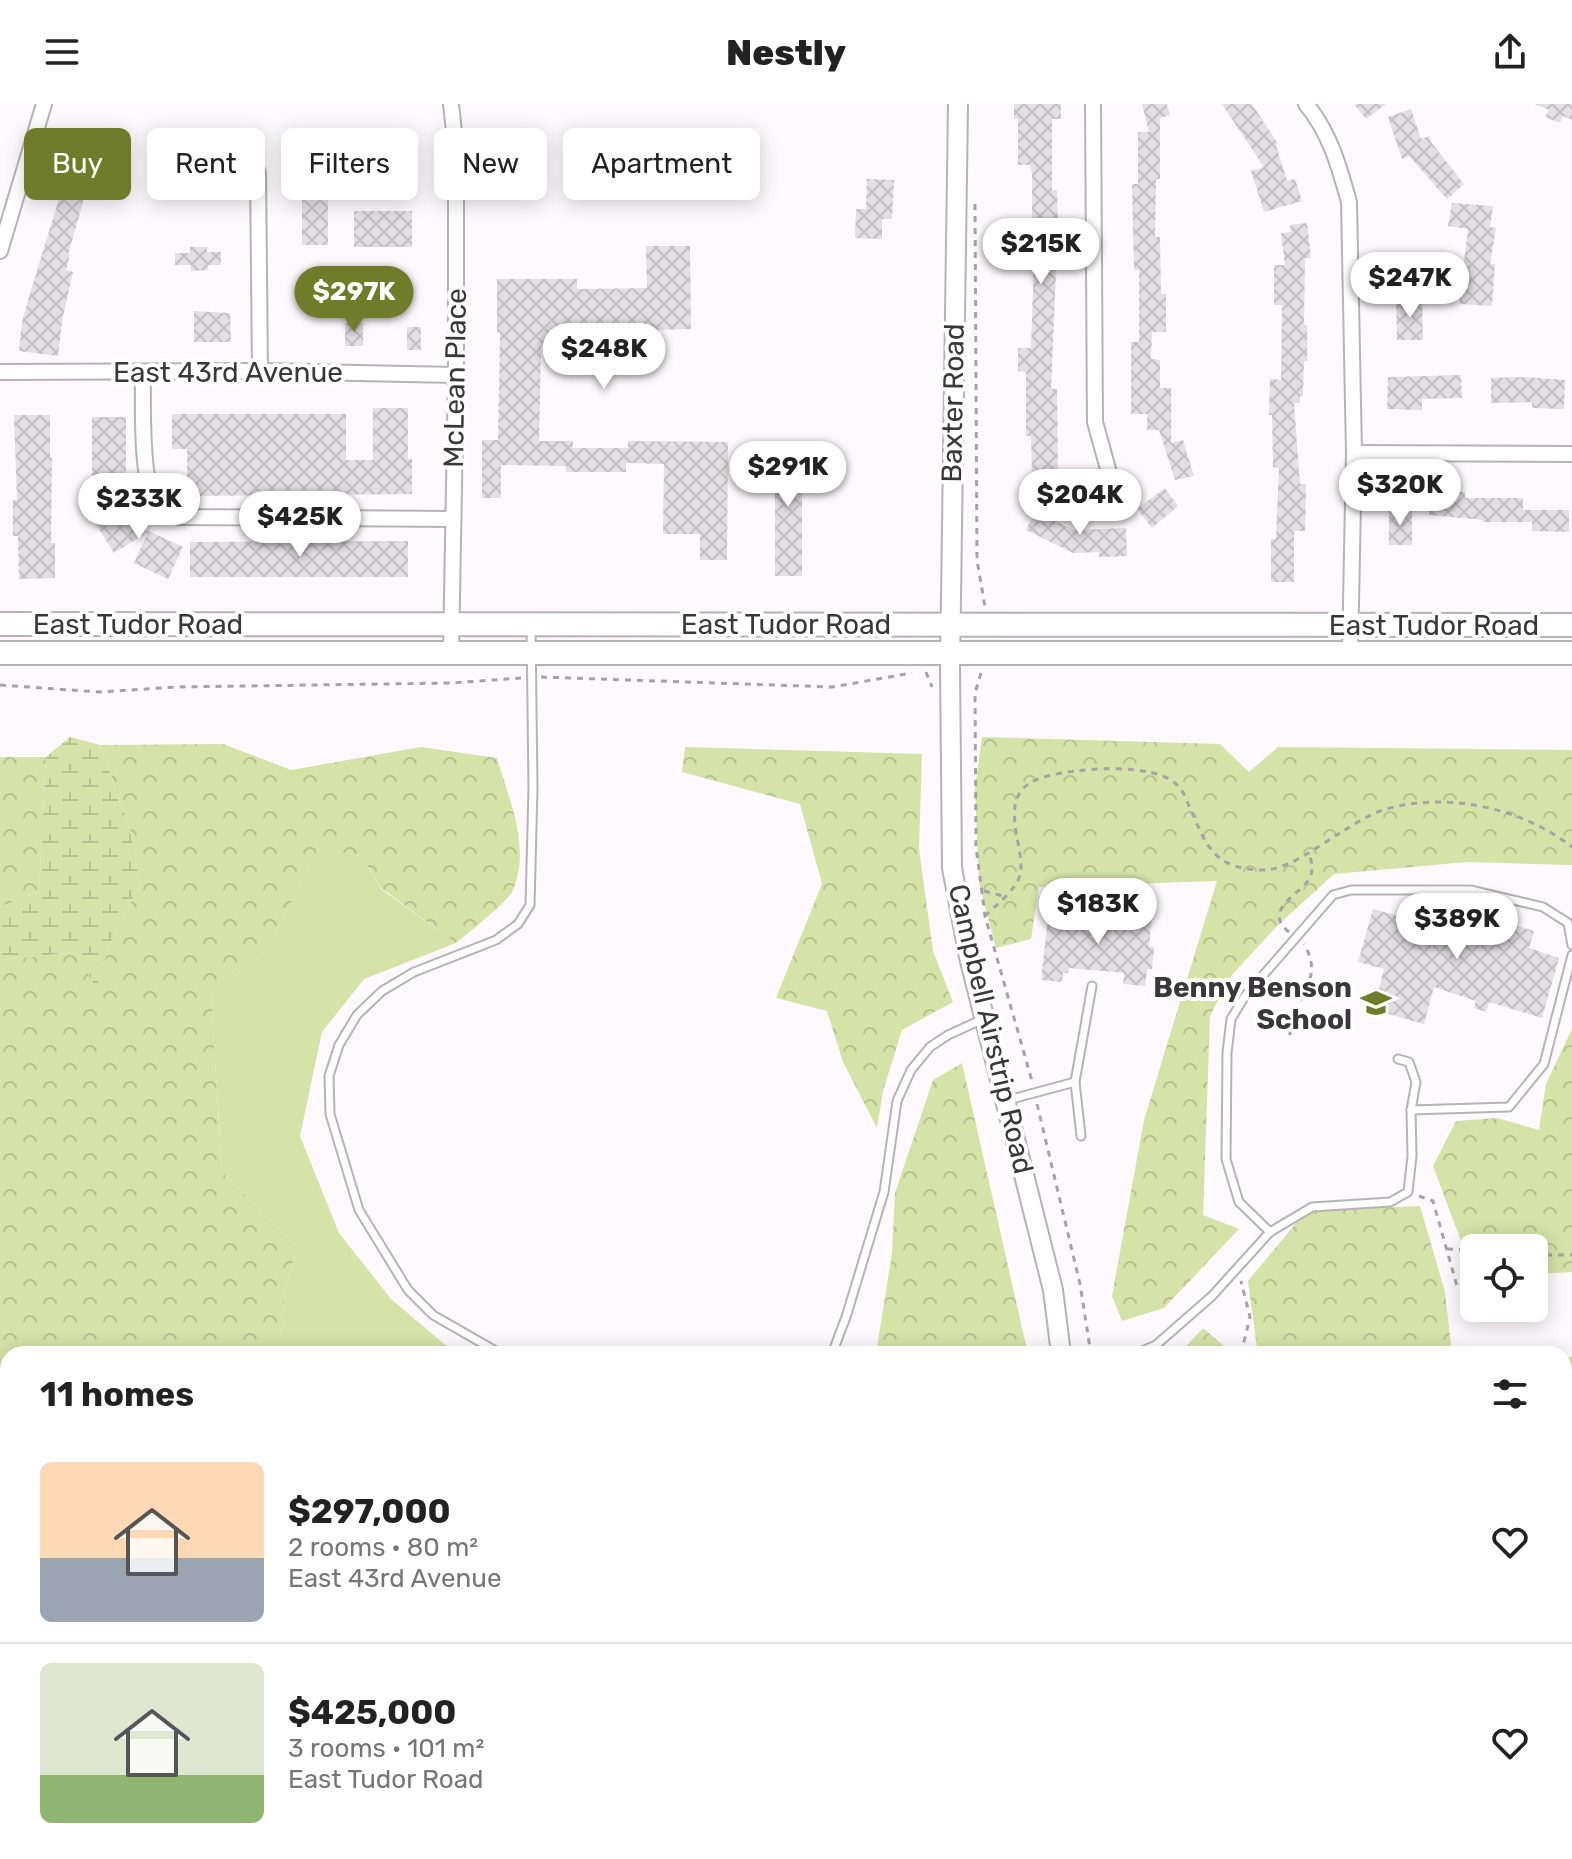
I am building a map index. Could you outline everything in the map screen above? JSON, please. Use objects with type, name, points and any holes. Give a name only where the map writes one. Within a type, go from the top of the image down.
[{"type":"main road","name":"East Tudor Road","points":[[0,624],[1572,625]]},
{"type":"main road","name":"East Tudor Road","points":[[0,653],[1572,653]]},
{"type":"street","points":[[0,251],[44,104]]},
{"type":"street","name":"McLean Place","points":[[451,104],[456,150],[451,653]]},
{"type":"street","name":"Baxter Road","points":[[950,653],[958,104]]},
{"type":"street","points":[[1093,104],[1095,422],[1108,469]]},
{"type":"street","points":[[1306,104],[1321,122],[1338,162],[1349,202],[1354,453],[1350,653]]},
{"type":"street","points":[[258,200],[260,371]]},
{"type":"street","name":"East 43rd Avenue","points":[[0,372],[260,371],[456,375]]},
{"type":"street","points":[[143,372],[147,476],[154,503],[166,513],[206,518],[453,519]]},
{"type":"street","points":[[1354,453],[1572,454]]},
{"type":"street","name":"Campbell Airstrip Road","points":[[950,653],[952,868],[969,957],[1053,1290],[1060,1346]]},
{"type":"lane","points":[[487,1346],[433,1315],[408,1290],[359,1210],[330,1114],[329,1076],[339,1045],[357,1015],[382,991],[414,972],[496,940],[518,924],[530,905],[531,624]]},
{"type":"lane","points":[[1270,1232],[1239,1202],[1226,1159],[1231,1019],[1245,996],[1333,895],[1351,890],[1471,890],[1543,907],[1568,923],[1572,945]]},
{"type":"lane","points":[[1411,1110],[1509,1107],[1544,1064],[1572,955]]},
{"type":"lane","points":[[1081,1136],[1075,1082],[1092,986]]},
{"type":"lane","points":[[835,1346],[884,1192],[897,1101],[911,1070],[930,1047],[984,1018]]},
{"type":"lane","points":[[1154,1346],[1186,1321],[1270,1232],[1312,1207],[1390,1202],[1408,1192],[1412,1156],[1411,1110],[1416,1082],[1409,1062],[1398,1059]]},
{"type":"lane","points":[[1006,1101],[1075,1082]]},
{"type":"path","points":[[975,202],[977,560],[985,607]]},
{"type":"path","points":[[924,669],[930,678],[932,693]]},
{"type":"path","points":[[984,669],[976,682],[975,693],[976,847],[985,916],[1035,1092],[1080,1284],[1090,1346]]},
{"type":"path","points":[[0,685],[99,692],[177,687],[451,683],[533,677],[832,687],[913,673]]},
{"type":"path","points":[[985,916],[1019,878],[1021,868],[1013,819],[1018,798],[1029,784],[1042,777],[1107,770],[1147,771],[1166,777],[1184,794],[1205,845],[1220,859],[1239,869],[1264,871],[1285,865],[1380,811],[1417,802],[1445,802],[1505,813],[1551,830],[1572,847]]},
{"type":"path","points":[[982,891],[1003,896]]},
{"type":"path","points":[[1408,1192],[1433,1201],[1460,1288]]},
{"type":"path","points":[[1447,1249],[1460,1249]]},
{"type":"path","points":[[1548,1255],[1572,1255]]},
{"type":"path","points":[[1237,1270],[1247,1296],[1250,1317],[1243,1346]]},
{"type":"green space","points":[[70,737],[100,745],[131,832],[140,884],[108,948],[97,990],[76,952],[0,960],[0,907],[39,891],[46,757]]},
{"type":"green space","points":[[982,737],[1220,744],[1249,772],[1278,747],[1572,750],[1572,865],[1467,862],[1334,874],[1277,926],[1231,976],[1210,1016],[1203,1215],[1239,1229],[1164,1308],[1122,1321],[1112,1296],[1144,1120],[1217,881],[1039,887],[1031,939],[996,948],[979,883],[975,788]]},
{"type":"green space","points":[[223,744],[291,770],[421,747],[497,758],[516,824],[520,859],[518,876],[508,897],[456,943],[381,888],[361,856],[318,849],[267,950],[211,994],[222,1172],[297,1247],[285,1292],[281,1339],[289,1346],[0,1346],[0,960],[76,952],[97,988],[108,948],[140,884],[131,832],[100,745]]},
{"type":"green space","points":[[685,747],[922,754],[919,849],[933,951],[953,1002],[902,1030],[883,1091],[877,1128],[843,1062],[827,1011],[776,998],[822,884],[800,804],[682,772]]},
{"type":"green space","points":[[0,757],[46,757],[39,891],[0,907]]},
{"type":"green space","points":[[318,849],[361,856],[381,889],[456,943],[364,979],[322,1032],[300,1136],[339,1233],[391,1299],[447,1346],[289,1346],[281,1339],[285,1292],[297,1247],[222,1172],[211,994],[267,950]]},
{"type":"green space","points":[[1572,1029],[1572,1272],[1548,1273],[1548,1234],[1460,1234],[1460,1238],[1433,1166],[1456,1121],[1497,1118],[1539,1130],[1546,1084]]},
{"type":"green space","points":[[962,1063],[1026,1346],[877,1346],[892,1253],[895,1193],[933,1080]]},
{"type":"green space","points":[[1420,1206],[1445,1292],[1451,1346],[1257,1346],[1248,1281],[1306,1211]]},
{"type":"green space","points":[[1203,1328],[1224,1346],[1186,1346]]},
{"type":"building","points":[[1014,104],[1061,104],[1061,119],[1052,119],[1052,190],[1057,190],[1058,226],[1051,389],[1057,389],[1058,478],[1032,479],[1031,436],[1026,436],[1026,372],[1018,371],[1018,348],[1031,348],[1035,226],[1032,226],[1030,165],[1018,165],[1018,119],[1014,119]]},
{"type":"building","points":[[1142,104],[1167,104],[1170,115],[1160,118],[1160,179],[1156,179],[1155,237],[1160,237],[1161,294],[1166,294],[1166,332],[1152,332],[1151,359],[1160,360],[1160,388],[1171,388],[1171,443],[1183,440],[1194,476],[1175,480],[1159,430],[1147,430],[1147,414],[1131,414],[1131,342],[1139,342],[1139,270],[1134,270],[1132,184],[1138,184],[1138,132],[1149,132]]},
{"type":"building","points":[[1222,104],[1252,104],[1278,144],[1287,181],[1295,179],[1302,201],[1264,212],[1251,171],[1264,167]]},
{"type":"building","points":[[1354,104],[1386,104],[1366,119]]},
{"type":"building","points":[[1535,104],[1572,104],[1572,120],[1563,116],[1560,123],[1545,117],[1549,110]]},
{"type":"building","points":[[1411,109],[1421,139],[1429,136],[1464,184],[1447,199],[1409,156],[1402,159],[1388,117]]},
{"type":"building","points":[[867,179],[894,180],[892,219],[882,219],[882,239],[855,238],[856,209],[866,209]]},
{"type":"building","points":[[59,200],[84,200],[68,255],[66,270],[73,272],[58,356],[19,351],[22,322]]},
{"type":"building","points":[[302,200],[328,200],[328,245],[302,245]]},
{"type":"building","points":[[1452,203],[1493,206],[1490,227],[1496,228],[1490,264],[1495,264],[1492,306],[1460,304],[1460,289],[1452,288],[1454,261],[1464,262],[1468,229],[1448,226]]},
{"type":"building","points":[[354,211],[412,211],[412,247],[354,247]]},
{"type":"building","points":[[1307,223],[1311,258],[1305,258],[1307,361],[1304,361],[1303,396],[1300,396],[1300,403],[1294,403],[1300,484],[1306,484],[1305,531],[1294,531],[1294,582],[1271,582],[1271,539],[1276,539],[1279,468],[1273,467],[1270,379],[1281,380],[1282,305],[1274,305],[1274,265],[1285,265],[1281,233],[1291,232],[1290,225]]},
{"type":"building","points":[[646,246],[690,246],[691,329],[550,333],[541,347],[539,441],[573,441],[573,448],[628,448],[628,441],[728,442],[727,560],[700,560],[700,534],[663,534],[664,464],[626,463],[626,472],[566,472],[566,466],[501,465],[501,498],[482,498],[482,440],[498,440],[500,333],[497,333],[497,279],[577,279],[577,289],[647,288]]},
{"type":"building","points":[[190,247],[207,247],[207,252],[221,252],[221,265],[208,265],[208,270],[191,271],[191,265],[175,265],[175,253],[190,253]]},
{"type":"building","points":[[1422,300],[1423,340],[1397,340],[1396,301]]},
{"type":"building","points":[[194,311],[230,313],[231,342],[194,342]]},
{"type":"building","points":[[345,323],[363,323],[363,346],[345,346]]},
{"type":"building","points":[[407,327],[421,327],[421,350],[407,350]]},
{"type":"building","points":[[1461,375],[1462,398],[1422,399],[1422,410],[1387,409],[1388,377]]},
{"type":"building","points":[[1491,378],[1565,380],[1564,409],[1532,408],[1532,402],[1491,403]]},
{"type":"building","points":[[373,408],[408,408],[412,494],[187,496],[187,449],[172,449],[172,414],[346,414],[346,460],[373,460]]},
{"type":"building","points":[[14,415],[50,415],[51,543],[55,543],[55,578],[19,579],[18,536],[13,536],[13,500],[17,500]]},
{"type":"building","points":[[92,417],[126,417],[126,501],[92,501]]},
{"type":"building","points":[[775,442],[802,442],[802,576],[775,576]]},
{"type":"building","points":[[1165,488],[1178,506],[1152,528],[1137,509]]},
{"type":"building","points":[[1430,492],[1465,492],[1465,498],[1523,498],[1523,510],[1569,510],[1569,532],[1532,531],[1532,522],[1483,522],[1429,515]]},
{"type":"building","points":[[124,502],[140,527],[183,547],[168,579],[134,563],[148,532],[114,553],[94,521]]},
{"type":"building","points":[[1389,509],[1412,509],[1412,545],[1389,545]]},
{"type":"building","points":[[1035,511],[1073,530],[1126,528],[1127,556],[1099,557],[1099,552],[1073,553],[1026,530]]},
{"type":"building","points":[[408,541],[408,577],[190,577],[190,542]]},
{"type":"building","points":[[1459,898],[1517,915],[1514,925],[1534,931],[1529,948],[1559,958],[1542,1018],[1489,1002],[1486,1012],[1474,1008],[1476,1001],[1434,987],[1424,1024],[1374,1010],[1384,969],[1358,962],[1373,909],[1427,924],[1430,915],[1445,920],[1447,914],[1454,916]]},
{"type":"building","points":[[1049,909],[1072,912],[1071,917],[1120,922],[1122,911],[1152,914],[1149,947],[1154,947],[1152,969],[1147,969],[1145,986],[1123,984],[1124,973],[1069,968],[1068,973],[1063,973],[1062,982],[1041,980]]},
{"type":"place","name":"Benny Benson School","points":[[1376,1003]]}]
